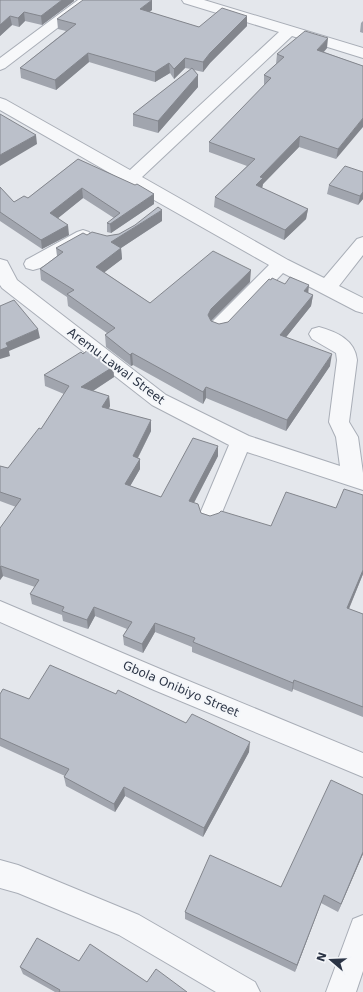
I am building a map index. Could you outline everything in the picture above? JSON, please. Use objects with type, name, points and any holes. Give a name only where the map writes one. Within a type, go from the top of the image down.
[{"type":"street","points":[[0,65],[87,0]]},
{"type":"street","points":[[189,0],[363,53]]},
{"type":"street","points":[[130,179],[289,31]]},
{"type":"street","points":[[0,103],[130,179],[281,264],[363,306]]},
{"type":"street","points":[[155,212],[172,203]]},
{"type":"street","points":[[33,264],[83,236],[98,237]]},
{"type":"street","points":[[327,288],[363,243]]},
{"type":"street","points":[[219,327],[281,264]]},
{"type":"street","name":"Aremu Lawal Street","points":[[0,265],[5,284],[159,400],[242,442],[358,480]]},
{"type":"street","points":[[319,334],[340,345],[346,351],[347,360],[339,422],[347,437],[358,480]]},
{"type":"street","points":[[210,516],[235,452],[242,442]]},
{"type":"street","name":"Gbola Onibiyo Street","points":[[0,611],[163,682],[363,765]]},
{"type":"street","points":[[0,874],[18,879],[130,925],[244,992]]},
{"type":"street","points":[[340,992],[363,929]]},
{"type":"building","points":[[0,0],[62,0],[41,16],[24,12],[18,18],[10,16],[0,25]]},
{"type":"building","points":[[83,0],[152,0],[140,9],[199,27],[222,8],[247,16],[203,62],[185,58],[174,69],[169,63],[155,72],[88,53],[55,80],[20,68],[76,24],[57,19]]},
{"type":"building","points":[[305,31],[328,38],[317,50],[363,66],[363,118],[338,149],[300,136],[260,177],[263,178],[256,185],[308,209],[285,230],[215,197],[255,159],[209,142],[271,78],[264,75],[284,57],[277,54]]},
{"type":"building","points":[[192,68],[198,75],[158,121],[133,114]]},
{"type":"building","points":[[0,114],[36,135],[0,155]]},
{"type":"building","points":[[78,159],[135,185],[137,184],[154,194],[110,224],[107,223],[120,213],[82,188],[50,213],[68,225],[41,240],[0,212],[0,187],[14,202],[24,196],[28,198]]},
{"type":"building","points":[[345,166],[363,172],[363,192],[360,196],[329,185]]},
{"type":"building","points":[[158,207],[162,210],[111,242],[121,248],[96,267],[150,303],[213,251],[251,270],[211,309],[208,315],[211,321],[219,324],[228,322],[269,279],[271,280],[272,278],[285,284],[290,277],[309,285],[304,291],[313,295],[280,335],[332,354],[287,420],[206,387],[203,392],[132,353],[130,355],[105,335],[115,328],[67,294],[74,290],[40,269],[63,252],[56,248],[83,233],[87,235],[92,232],[107,236],[119,234],[135,225]]},
{"type":"building","points":[[14,300],[38,329],[6,343],[8,347],[0,350],[0,306]]},
{"type":"building","points":[[90,348],[113,367],[81,387],[109,396],[102,407],[151,420],[133,456],[140,459],[125,484],[161,497],[193,438],[218,446],[189,501],[198,504],[201,513],[210,516],[221,511],[271,526],[286,492],[336,508],[344,489],[363,495],[363,570],[347,608],[363,614],[363,707],[294,680],[293,683],[193,642],[195,638],[155,623],[142,644],[123,636],[132,622],[94,607],[87,620],[62,611],[64,607],[30,594],[39,580],[1,566],[0,567],[0,528],[21,499],[0,492],[0,466],[8,468],[39,428],[41,429],[69,386],[44,375],[81,352],[83,354]]},
{"type":"building","points":[[50,665],[116,694],[118,690],[186,723],[192,714],[250,742],[204,828],[124,787],[114,804],[64,777],[69,769],[0,738],[0,694],[3,689],[29,699]]},
{"type":"building","points":[[331,780],[363,795],[363,852],[341,904],[324,895],[297,965],[185,912],[210,855],[281,887]]},
{"type":"building","points":[[37,938],[79,961],[90,944],[147,982],[156,969],[187,992],[59,992],[60,990],[20,967]]}]
